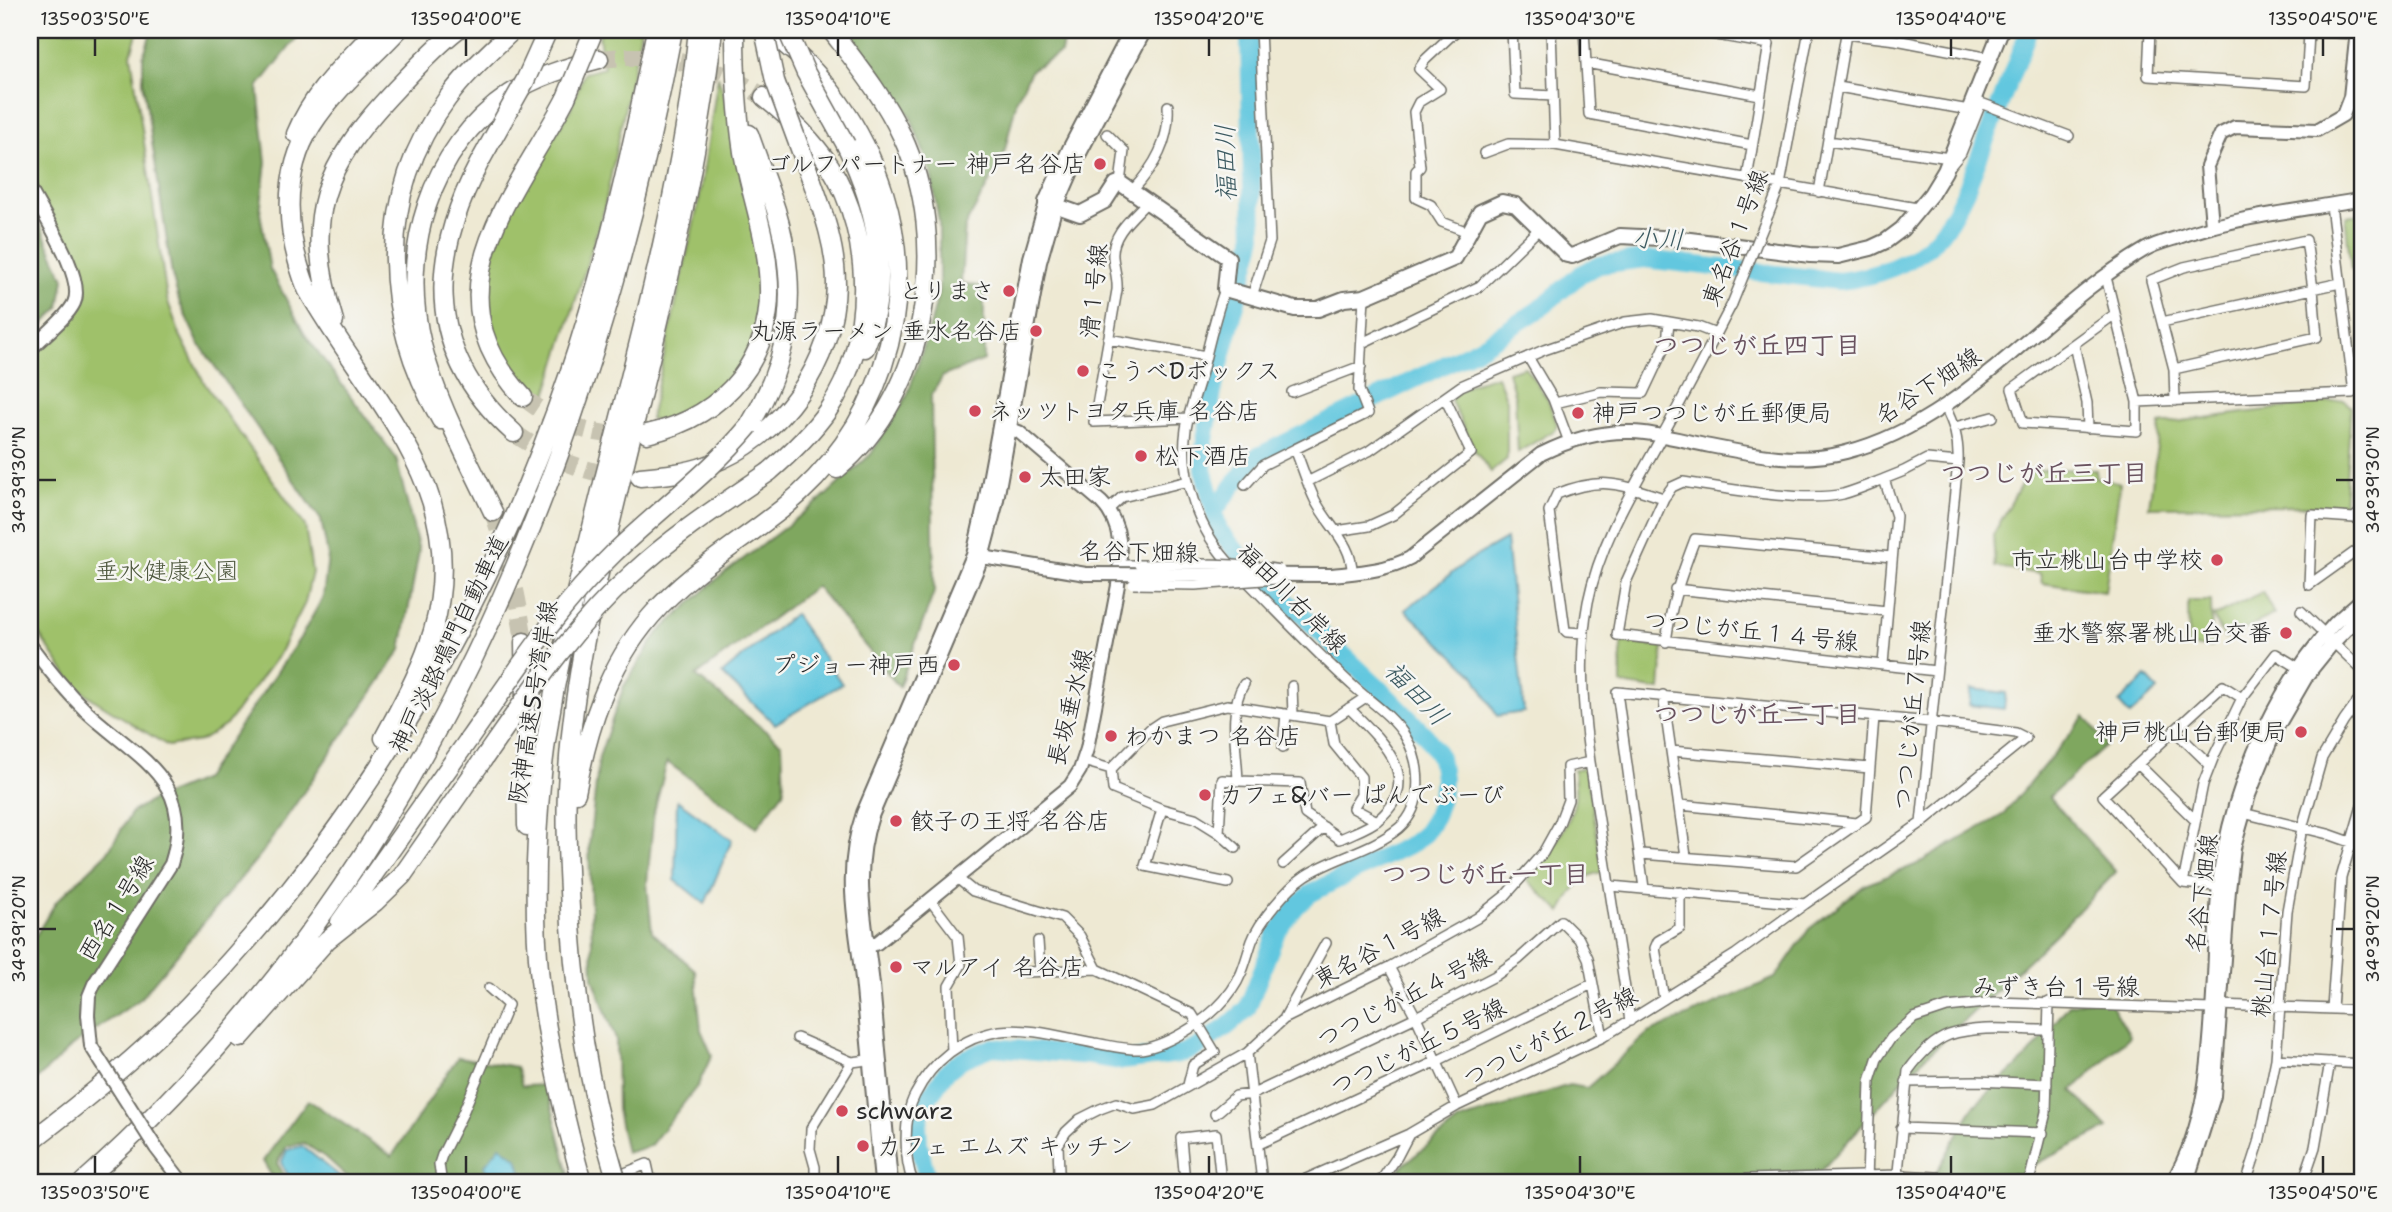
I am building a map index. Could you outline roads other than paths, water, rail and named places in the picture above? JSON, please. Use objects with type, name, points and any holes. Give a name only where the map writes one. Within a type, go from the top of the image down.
[{"type":"highway","points":[[243,947],[325,832],[384,738],[424,658],[439,607],[443,560],[436,512],[429,489],[406,443],[307,289],[295,265],[284,216],[284,185],[292,144],[309,106],[321,88],[376,30]]},
{"type":"highway","points":[[307,289],[297,264],[291,231],[290,200],[297,159],[312,124],[325,107],[398,30]]},
{"type":"highway","points":[[350,358],[328,303],[321,263],[320,225],[327,186],[359,128],[405,79],[457,30]]},
{"type":"highway","points":[[513,30],[454,90],[431,122],[419,146],[402,195],[394,264],[399,312],[415,368],[427,396],[493,512],[452,423],[423,347],[414,290],[417,238],[433,186],[445,163],[478,121],[510,94],[530,83],[571,66],[599,60]]},
{"type":"highway","points":[[514,433],[494,415],[477,394],[452,343],[445,317],[443,278],[448,237],[467,187],[525,81],[548,30]]},
{"type":"highway","points":[[523,397],[498,366],[483,329],[480,268],[485,246],[504,205],[566,98],[594,30]]},
{"type":"highway","name":"神戸淡路鳴門自動車道","points":[[30,1142],[124,1065],[187,1007],[243,947],[302,876],[379,766],[434,679],[502,545],[550,427],[590,305],[628,159],[656,30]]},
{"type":"highway","name":"神戸淡路鳴門自動車道","points":[[85,1182],[169,1100],[230,1032],[325,913],[368,851],[402,795],[460,688],[522,551],[563,445],[587,373],[632,215],[673,30]]},
{"type":"highway","points":[[672,238],[698,30]]},
{"type":"highway","points":[[672,238],[697,147],[713,30]]},
{"type":"highway","points":[[648,434],[688,422],[725,395],[741,378],[753,359],[767,318],[769,274],[743,152],[735,30]]},
{"type":"highway","points":[[640,477],[690,471],[731,455],[752,441],[772,425],[805,385],[828,336],[834,309],[835,284],[830,233],[775,81],[765,30]]},
{"type":"highway","points":[[765,30],[794,52],[828,86],[859,132],[880,179],[887,203],[897,282],[892,331],[867,406],[841,449],[824,470],[782,509]]},
{"type":"highway","points":[[327,940],[375,902],[402,876],[547,667],[605,599],[660,549],[769,472],[791,453],[813,433],[845,390],[862,355],[874,318],[879,266],[876,230],[867,192],[787,30]]},
{"type":"highway","points":[[570,905],[573,831],[582,764],[597,708],[620,660],[643,626],[690,578],[846,461],[878,421],[897,387],[920,327],[928,255],[924,206],[911,158],[877,91],[831,30]]},
{"type":"highway","points":[[85,1182],[175,1105],[234,1045],[327,940],[534,647],[585,583],[613,554],[706,473],[749,426],[764,401],[776,377],[789,320],[790,293],[776,212],[746,124],[735,55]]},
{"type":"highway","points":[[764,97],[800,129],[831,167],[851,211],[862,267],[858,338],[848,370],[828,409],[791,453]]},
{"type":"highway","name":"阪神高速5号湾岸線","points":[[617,1182],[585,1058],[579,1020],[566,831],[567,782],[580,671],[672,238]]},
{"type":"highway","name":"阪神高速5号湾岸線","points":[[582,1182],[553,1059],[540,979],[537,847],[542,774],[571,612],[672,238]]},
{"type":"highway","points":[[524,642],[529,887],[540,979]]},
{"type":"main road","points":[[1133,30],[1070,149],[1051,204],[1080,214],[1105,201],[1116,184],[1126,187],[1228,258],[1225,289],[1295,309],[1318,309],[1344,299],[1364,297],[1455,258],[1480,212],[1502,202],[1516,205],[1567,255],[1572,256],[1620,236],[1682,239],[1810,255],[1838,256],[1871,248],[1902,229],[1931,194],[1975,107],[2001,30]]},
{"type":"street","points":[[1252,296],[1270,241],[1260,30]]},
{"type":"street","points":[[1457,30],[1419,69],[1440,89],[1419,102],[1414,112],[1420,167],[1416,171],[1416,198],[1431,205],[1442,222],[1468,232]]},
{"type":"street","points":[[1512,30],[1515,94],[1553,96]]},
{"type":"street","points":[[1551,30],[1555,145]]},
{"type":"street","points":[[1584,30],[1589,114],[1752,145]]},
{"type":"street","points":[[1688,30],[1769,44],[1747,179]]},
{"type":"street","name":"東名谷１号線","points":[[1663,435],[1732,304],[1780,185],[1809,30]]},
{"type":"street","points":[[1896,40],[1898,30]]},
{"type":"street","points":[[2150,30],[2148,76],[2306,86],[2309,33]]},
{"type":"street","points":[[2212,225],[2207,166],[2221,134],[2235,127],[2317,130],[2343,115],[2350,97],[2359,33],[2252,30]]},
{"type":"street","points":[[1819,192],[1846,34],[1896,40],[1990,58]]},
{"type":"street","points":[[1586,63],[1760,95]]},
{"type":"street","points":[[1838,87],[1975,107],[2028,121],[2069,136]]},
{"type":"street","points":[[1107,134],[1124,151],[1126,187],[1149,172],[1160,155],[1166,133],[1168,106]]},
{"type":"street","points":[[1828,141],[1948,164]]},
{"type":"street","points":[[1484,153],[1508,144],[1555,145],[1917,208]]},
{"type":"street","points":[[30,189],[73,271],[77,296],[71,308],[30,350]]},
{"type":"street","name":"名谷下畑線","points":[[977,556],[1086,574],[1332,575],[1377,571],[1410,558],[1541,454],[1569,442],[1614,432],[1663,435],[1782,458],[1821,457],[1880,442],[1922,421],[1980,380],[2106,277],[2148,247],[2212,225],[2362,199]]},
{"type":"street","name":"滑１号線","points":[[1147,202],[1123,227],[1114,242],[1113,256],[1118,280],[1094,422],[1190,418]]},
{"type":"street","points":[[891,1182],[864,949],[861,883],[866,834],[996,505],[1030,258],[1051,204]]},
{"type":"street","points":[[2137,402],[2352,393],[2331,205]]},
{"type":"street","points":[[1362,343],[1480,286],[1540,228]]},
{"type":"street","points":[[2175,369],[2317,337],[2314,289],[2306,240],[2184,267],[2151,280],[2175,369],[2175,401]]},
{"type":"street","points":[[2106,277],[2137,402],[2137,431],[2023,423],[2012,389],[2115,314]]},
{"type":"street","points":[[2162,322],[2340,283]]},
{"type":"street","name":"福田川右岸線","points":[[914,1182],[909,1172],[906,1145],[912,1100],[924,1077],[942,1057],[968,1042],[1000,1031],[1025,1031],[1142,1049],[1167,1040],[1214,1012],[1233,989],[1247,962],[1252,940],[1265,919],[1304,877],[1370,845],[1400,827],[1411,812],[1419,786],[1417,764],[1405,735],[1222,556],[1200,517],[1188,481],[1186,429],[1225,289]]},
{"type":"street","points":[[1245,485],[1263,465],[1368,412],[1359,390],[1364,297]]},
{"type":"street","points":[[1309,481],[1369,452],[1461,386],[1528,357],[1625,322],[1652,318],[1698,327],[1716,334]]},
{"type":"street","points":[[1555,403],[1601,392],[1643,393],[1667,342],[1669,322]]},
{"type":"street","points":[[1108,339],[1206,356]]},
{"type":"street","points":[[2074,345],[2087,403],[2088,428]]},
{"type":"street","points":[[1528,357],[1555,403],[1569,442]]},
{"type":"street","points":[[1292,392],[1361,366]]},
{"type":"street","points":[[1336,531],[1369,526],[1393,515],[1471,453],[1445,398]]},
{"type":"street","name":"つつじが丘７号線","points":[[1805,904],[1921,823],[1958,462],[1959,442],[1944,405]]},
{"type":"street","points":[[1955,427],[1988,418],[1980,408]]},
{"type":"street","name":"長坂垂水線","points":[[864,949],[930,901],[1070,786],[1083,761],[1118,585],[1120,538],[1108,510],[1019,432],[1005,426]]},
{"type":"street","points":[[1630,1021],[1590,762],[1582,694],[1584,633],[1588,601],[1600,562],[1632,488],[1663,435]]},
{"type":"street","points":[[1295,449],[1315,501],[1336,531],[1352,561],[1352,573]]},
{"type":"street","points":[[1584,633],[1565,630],[1549,512],[1557,494],[1598,482],[1616,483],[1664,498],[1672,487],[1684,482],[1783,495],[1841,494],[1904,471],[1927,459],[1958,462]]},
{"type":"street","points":[[1883,664],[1896,516],[1884,479]]},
{"type":"street","points":[[1108,510],[1122,497],[1188,481]]},
{"type":"street","name":"つつじが丘１４号線","points":[[1664,498],[1626,582],[1616,635],[1937,671]]},
{"type":"street","points":[[2362,511],[2354,518],[2312,514],[2309,585],[2362,547]]},
{"type":"street","points":[[1666,642],[1675,589],[1695,540],[1892,557]]},
{"type":"street","name":"名谷下畑線","points":[[1120,565],[1255,566],[1307,575]]},
{"type":"street","name":"名谷下畑線","points":[[1118,585],[1255,583],[1307,575]]},
{"type":"street","points":[[1675,589],[1887,611]]},
{"type":"street","name":"名谷下畑線","points":[[2187,1182],[2214,1097],[2224,849],[2239,812],[2254,751],[2303,671],[2362,599]]},
{"type":"street","points":[[2301,611],[2362,670]]},
{"type":"street","name":"名谷下畑線","points":[[2329,639],[2362,613]]},
{"type":"street","name":"西名１号線","points":[[30,645],[87,712],[154,768],[165,783],[178,820],[178,842],[171,864],[93,984],[89,996],[91,1046],[156,1148],[182,1182]]},
{"type":"street","points":[[2183,883],[2203,783],[2242,698],[2276,654],[2303,671]]},
{"type":"street","points":[[1238,781],[1234,706],[1237,693],[1244,684]]},
{"type":"street","points":[[1283,747],[1292,686]]},
{"type":"street","points":[[2224,887],[2183,883],[2103,796],[2223,687],[2242,698]]},
{"type":"street","points":[[1644,888],[1617,692],[1930,722],[2016,733],[2026,738],[1921,823]]},
{"type":"street","points":[[1663,695],[1686,856]]},
{"type":"street","points":[[1236,848],[1195,818],[1162,809],[1113,789],[1111,769],[1150,729],[1162,721],[1227,705],[1330,721],[1366,696]]},
{"type":"street","name":"桃山台１７号線","points":[[2258,1182],[2248,1177],[2259,1143],[2276,1059],[2287,911],[2302,828],[2322,758],[2362,696]]},
{"type":"street","points":[[1219,833],[1222,780],[1300,783],[1305,814],[1340,839],[1377,821],[1393,805],[1398,785],[1394,758],[1384,743],[1349,708]]},
{"type":"street","points":[[1641,854],[1796,866],[1866,817],[1874,717]]},
{"type":"street","points":[[1330,721],[1334,744],[1361,777],[1361,794],[1353,808],[1377,821]]},
{"type":"street","points":[[2174,730],[2210,765]]},
{"type":"street","points":[[1671,751],[1870,768]]},
{"type":"street","points":[[1083,761],[1111,769]]},
{"type":"street","name":"東名谷１号線","points":[[1055,1182],[1059,1172],[1058,1145],[1066,1132],[1080,1119],[1116,1103],[1134,1110],[1155,1105],[1247,1054],[1284,1018],[1389,967],[1477,918],[1505,896],[1543,853],[1568,800],[1567,767],[1590,762]]},
{"type":"street","points":[[2138,764],[2195,820]]},
{"type":"street","points":[[1680,805],[1857,824]]},
{"type":"street","points":[[2332,1009],[2341,878],[2362,806]]},
{"type":"street","points":[[1162,809],[1145,866],[1228,883]]},
{"type":"street","points":[[2239,812],[2362,846]]},
{"type":"street","points":[[1283,864],[1324,827]]},
{"type":"street","points":[[957,878],[973,891],[1062,918],[1080,936],[1097,969]]},
{"type":"street","points":[[1611,886],[1805,904]]},
{"type":"street","points":[[1664,999],[1655,948],[1658,941],[1680,928],[1680,892]]},
{"type":"street","points":[[930,901],[958,937],[961,965],[949,986],[951,1051]]},
{"type":"street","name":"つつじが丘２号線","points":[[1299,1182],[1409,1134],[1457,1106],[1603,1037],[1736,954],[1805,904]]},
{"type":"street","name":"つつじが丘４号線","points":[[1215,1114],[1236,1096],[1253,1094],[1416,1017],[1495,976],[1519,959],[1561,920],[1578,939],[1588,958],[1603,1037]]},
{"type":"street","points":[[1038,941],[1040,971]]},
{"type":"street","points":[[1284,1018],[1326,943]]},
{"type":"street","points":[[1389,967],[1416,1017],[1457,1106]]},
{"type":"street","points":[[1026,972],[1097,969],[1192,1014],[1215,1052],[1193,1065],[1188,1085]]},
{"type":"street","name":"つつじが丘５号線","points":[[1259,1144],[1437,1061],[1592,984]]},
{"type":"street","points":[[444,1182],[439,1164],[442,1154],[462,1115],[508,1005],[489,988]]},
{"type":"street","name":"みずき台１号線","points":[[1867,1180],[1870,1081],[1877,1059],[1891,1038],[1914,1018],[1947,1007],[1994,1002],[2279,1006],[2362,1010]]},
{"type":"street","points":[[1743,1182],[1746,1179],[1898,1179],[2029,1182],[2043,1133],[2049,1002]]},
{"type":"street","name":"名谷下畑線","points":[[2172,1182],[2182,1166],[2204,1098],[2216,1006]]},
{"type":"street","points":[[1898,1179],[1906,1082],[1908,1071],[1918,1057],[1949,1035],[1978,1031],[2048,1031]]},
{"type":"street","points":[[797,1038],[852,1062],[875,1058]]},
{"type":"street","points":[[1247,1054],[1262,1182]]},
{"type":"street","points":[[875,1058],[881,1182]]},
{"type":"street","points":[[2276,1059],[2362,1064]]},
{"type":"street","points":[[814,1182],[815,1167],[810,1149],[811,1129],[852,1062]]},
{"type":"street","points":[[2303,1182],[2315,1147],[2330,1062]]},
{"type":"street","points":[[1906,1082],[2047,1084]]},
{"type":"street","points":[[1902,1128],[2043,1133]]},
{"type":"street","points":[[1185,1182],[1181,1138],[1216,1134],[1221,1182]]},
{"type":"street","points":[[1380,1182],[1409,1134]]},
{"type":"street","points":[[603,1182],[647,1164],[652,1182]]},
{"type":"water","points":[[1506,539],[1524,712],[1497,716],[1474,675],[1405,610],[1466,562]]},
{"type":"water","points":[[794,614],[842,684],[775,724],[722,674]]},
{"type":"water","points":[[2146,677],[2158,690],[2130,715],[2119,703]]},
{"type":"water","points":[[1971,689],[2006,693],[2004,709],[1969,705]]},
{"type":"water","points":[[677,800],[732,840],[705,904],[675,880]]},
{"type":"water","points":[[302,1146],[347,1182],[292,1182],[281,1163],[287,1150]]},
{"type":"water","points":[[500,1146],[517,1158],[524,1182],[489,1182],[489,1174],[484,1166]]},
{"type":"waterway","name":"福田川","points":[[928,1182],[919,1145],[918,1126],[923,1106],[946,1072],[961,1060],[993,1047],[1122,1061],[1179,1054],[1196,1048],[1247,1009],[1276,934],[1296,907],[1310,894],[1413,843],[1425,833],[1434,819],[1441,798],[1443,778],[1440,757],[1426,736],[1242,558],[1219,530],[1203,469],[1213,391],[1253,240],[1249,30]]},
{"type":"waterway","name":"小川","points":[[1215,510],[1254,458],[1481,347],[1538,310],[1581,274],[1599,265],[1644,259],[1839,281],[1893,268],[1917,255],[1942,232],[1966,190],[2029,30]]},
{"type":"tunnel","points":[[599,59],[644,57],[685,62],[724,75],[764,97]]},
{"type":"tunnel","points":[[523,397],[547,414],[573,426],[601,433],[630,435]]},
{"type":"tunnel","points":[[514,433],[564,461],[591,471],[619,476]]},
{"type":"tunnel","points":[[493,512],[512,576],[524,642]]},
{"type":"place","name":"ゴルフパートナー 神戸名谷店","points":[[1100,164]]},
{"type":"place","name":"とりまさ","points":[[1009,291]]},
{"type":"place","name":"丸源ラーメン 垂水名谷店","points":[[1036,331]]},
{"type":"place","name":"こうべDボックス","points":[[1083,371]]},
{"type":"place","name":"ネッツトヨタ兵庫 名谷店","points":[[975,411]]},
{"type":"place","name":"神戸つつじが丘郵便局","points":[[1578,413]]},
{"type":"place","name":"松下酒店","points":[[1141,456]]},
{"type":"place","name":"太田家","points":[[1025,477]]},
{"type":"place","name":"市立桃山台中学校","points":[[2217,560]]},
{"type":"place","name":"垂水警察署桃山台交番","points":[[2286,633]]},
{"type":"place","name":"プジョー神戸西","points":[[954,665]]},
{"type":"place","name":"神戸桃山台郵便局","points":[[2301,732]]},
{"type":"place","name":"わかまつ 名谷店","points":[[1111,736]]},
{"type":"place","name":"カフェ&バー ぱんでぶーび","points":[[1205,795]]},
{"type":"place","name":"餃子の王将 名谷店","points":[[896,821]]},
{"type":"place","name":"マルアイ 名谷店","points":[[896,967]]},
{"type":"place","name":"schwarz","points":[[842,1111]]},
{"type":"place","name":"カフェ エムズ キッチン","points":[[863,1146]]},
{"type":"district","name":"つつじが丘四丁目","points":[[1757,344]]},
{"type":"district","name":"つつじが丘三丁目","points":[[2044,472]]},
{"type":"district","name":"つつじが丘二丁目","points":[[1757,713]]},
{"type":"district","name":"つつじが丘一丁目","points":[[1485,873]]},
{"type":"park label","name":"垂水健康公園","points":[[167,571]]}]
